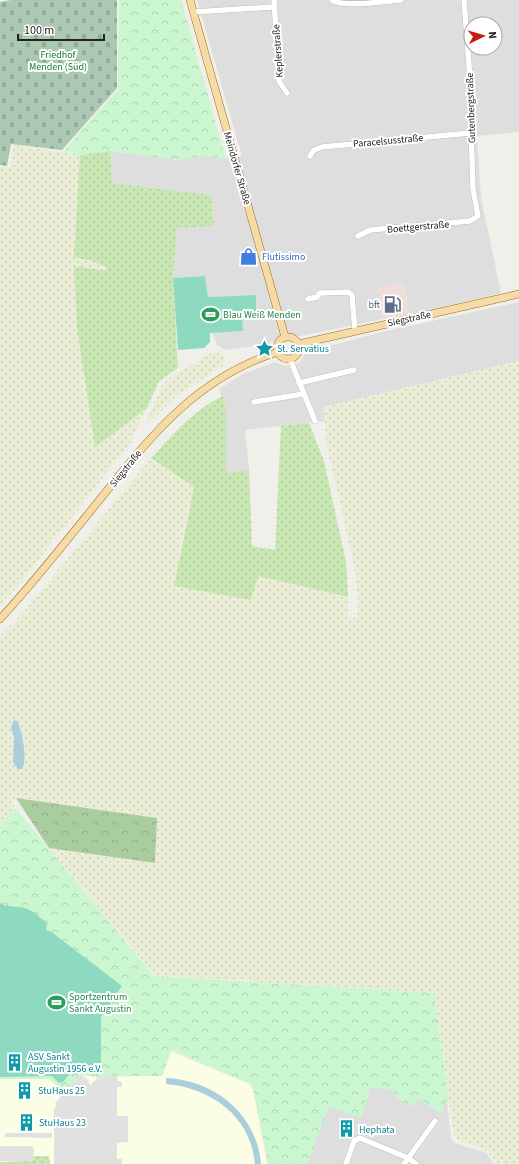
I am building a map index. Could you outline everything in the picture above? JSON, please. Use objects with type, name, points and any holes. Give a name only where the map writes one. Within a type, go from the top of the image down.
[{"type":"main road","name":"Meindorfer Straße","points":[[190,0],[286,338]]},
{"type":"main road","name":"Siegstraße","points":[[299,344],[355,330],[519,294]]},
{"type":"main road","points":[[286,338],[294,339],[299,344],[298,354],[290,359],[282,357],[278,352],[279,342],[286,338]]},
{"type":"main road","name":"Siegstraße","points":[[0,618],[25,592],[139,450],[177,410],[219,379],[255,360],[278,352]]},
{"type":"street","name":"Keplerstraße","points":[[274,0],[279,82],[287,93]]},
{"type":"street","points":[[332,0],[336,3],[348,4],[401,0]]},
{"type":"street","name":"Gutenbergstraße","points":[[464,0],[469,64],[470,133],[472,144],[473,188],[478,216]]},
{"type":"street","points":[[193,12],[274,7]]},
{"type":"street","name":"Paracelsusstraße","points":[[310,156],[314,150],[322,146],[470,133]]},
{"type":"street","name":"Boettgerstraße","points":[[358,236],[370,230],[470,221],[478,216]]},
{"type":"street","points":[[308,299],[317,297],[320,293],[348,292],[352,295],[355,330]]},
{"type":"street","points":[[290,359],[298,383],[315,421]]},
{"type":"street","points":[[298,383],[354,370]]},
{"type":"street","points":[[254,402],[303,394]]},
{"type":"street","points":[[404,1164],[435,1121]]},
{"type":"street","points":[[346,1164],[354,1141],[360,1138],[408,1158],[416,1164]]},
{"type":"shaded area","points":[[197,0],[519,0],[519,132],[477,136],[481,198],[501,293],[409,315],[404,283],[378,288],[382,319],[301,336],[284,335],[268,344],[226,350],[217,345],[212,332],[243,331],[242,315],[248,313],[256,295],[208,297],[205,276],[173,278],[177,228],[211,195],[112,183],[110,151],[179,160],[206,155],[226,159],[242,156]]},
{"type":"shaded area","points":[[14,145],[80,155],[110,151],[112,183],[106,271],[159,381],[131,442],[18,586],[0,605],[0,167],[10,167]]},
{"type":"shaded area","points":[[404,283],[409,315],[382,319],[378,288]]},
{"type":"shaded area","points":[[519,302],[519,361],[324,407],[325,421],[245,430],[249,470],[226,473],[226,410],[219,389],[241,375],[274,362],[286,366],[299,363],[306,352],[386,331]]},
{"type":"shaded area","points":[[218,353],[225,356],[226,359],[223,365],[179,394],[145,426],[160,389],[167,380],[209,354]]},
{"type":"shaded area","points":[[519,361],[519,1164],[498,1164],[487,1150],[458,1140],[454,1135],[434,993],[155,975],[49,848],[155,863],[157,818],[16,798],[11,800],[15,808],[0,826],[0,636],[17,620],[151,458],[194,487],[178,557],[348,597],[349,618],[357,618],[358,595],[353,561],[326,442],[324,407]]},
{"type":"shaded area","points":[[171,1052],[249,1084],[253,1089],[267,1164],[50,1164],[48,1156],[34,1156],[33,1161],[0,1162],[0,1079],[49,1079],[81,1075],[98,1077],[163,1076]]},
{"type":"shaded area","points":[[81,1075],[89,1080],[88,1082],[91,1085],[98,1077],[101,1079],[105,1076],[117,1076],[118,1081],[122,1082],[122,1087],[117,1087],[117,1116],[128,1116],[128,1142],[117,1143],[117,1159],[122,1159],[122,1164],[54,1164],[54,1108],[57,1107],[55,1103]]},
{"type":"shaded area","points":[[371,1088],[394,1091],[397,1097],[418,1100],[441,1113],[443,1102],[447,1102],[451,1138],[454,1143],[486,1153],[494,1164],[307,1164],[329,1105],[361,1117]]},
{"type":"shaded area","points":[[438,1122],[442,1125],[417,1158],[413,1155]]},
{"type":"shaded area","points":[[5,1133],[52,1133],[52,1138],[5,1137]]},
{"type":"shaded area","points":[[0,1146],[30,1146],[34,1148],[33,1161],[0,1161]]},
{"type":"green space","name":"Friedhof Menden (Süd)","points":[[11,0],[117,0],[117,88],[62,150],[11,144],[7,166],[0,165],[0,2]]},
{"type":"green space","points":[[119,0],[181,0],[226,159],[206,155],[179,160],[110,151],[80,155],[64,151],[118,89]]},
{"type":"green space","points":[[110,151],[112,183],[211,195],[214,226],[177,228],[173,278],[178,368],[159,381],[147,408],[95,447],[77,328],[74,266],[106,271],[107,267],[92,261],[74,257],[80,155]]},
{"type":"green space","name":"Blau Weiß Menden","points":[[205,276],[208,297],[256,295],[256,311],[242,315],[243,331],[210,333],[210,342],[204,348],[178,350],[173,278]]},
{"type":"green space","points":[[223,396],[226,410],[226,473],[249,470],[252,546],[275,550],[281,426],[309,423],[324,461],[346,562],[348,597],[258,576],[251,600],[174,586],[194,487],[151,458],[193,415],[212,401]]},
{"type":"green space","points":[[16,798],[157,818],[155,863],[49,848]]},
{"type":"green space","points":[[15,808],[154,976],[434,993],[449,1101],[443,1102],[444,1109],[441,1113],[418,1100],[411,1107],[397,1097],[394,1091],[371,1088],[361,1118],[329,1106],[307,1164],[268,1164],[253,1089],[250,1084],[171,1050],[162,1076],[105,1076],[101,1079],[98,1077],[81,1075],[65,1092],[49,1079],[0,1079],[0,826]]},
{"type":"green space","name":"Sportzentrum Sankt Augustin","points":[[0,903],[3,905],[24,908],[35,913],[47,924],[46,930],[50,931],[122,986],[101,1017],[101,1068],[92,1068],[81,1072],[80,1070],[76,1074],[71,1072],[63,1082],[59,1083],[52,1076],[0,1077]]},
{"type":"green space","points":[[34,1156],[49,1156],[50,1164],[0,1164],[0,1162],[33,1161]]},
{"type":"water","points":[[14,720],[17,721],[19,725],[24,745],[24,765],[22,769],[18,769],[13,762],[14,737],[11,728]]},
{"type":"water","points":[[166,1078],[184,1080],[201,1085],[230,1103],[242,1115],[251,1130],[258,1146],[261,1164],[255,1164],[252,1147],[246,1132],[237,1119],[226,1108],[213,1098],[198,1091],[166,1084]]},
{"type":"place","name":"Flutissimo","points":[[249,256]]},
{"type":"place","name":"bft","points":[[393,304]]},
{"type":"place","name":"Blau Weiß Menden","points":[[210,314]]},
{"type":"place","name":"St. Servatius","points":[[264,348]]},
{"type":"place","name":"Sportzentrum Sankt Augustin","points":[[56,1002]]},
{"type":"place","name":"ASV Sankt Augustin 1956 e.V.","points":[[15,1062]]},
{"type":"place","name":"StuHaus 25","points":[[25,1090]]},
{"type":"place","name":"StuHaus 23","points":[[26,1122]]},
{"type":"place","name":"Hephata","points":[[346,1129]]}]
